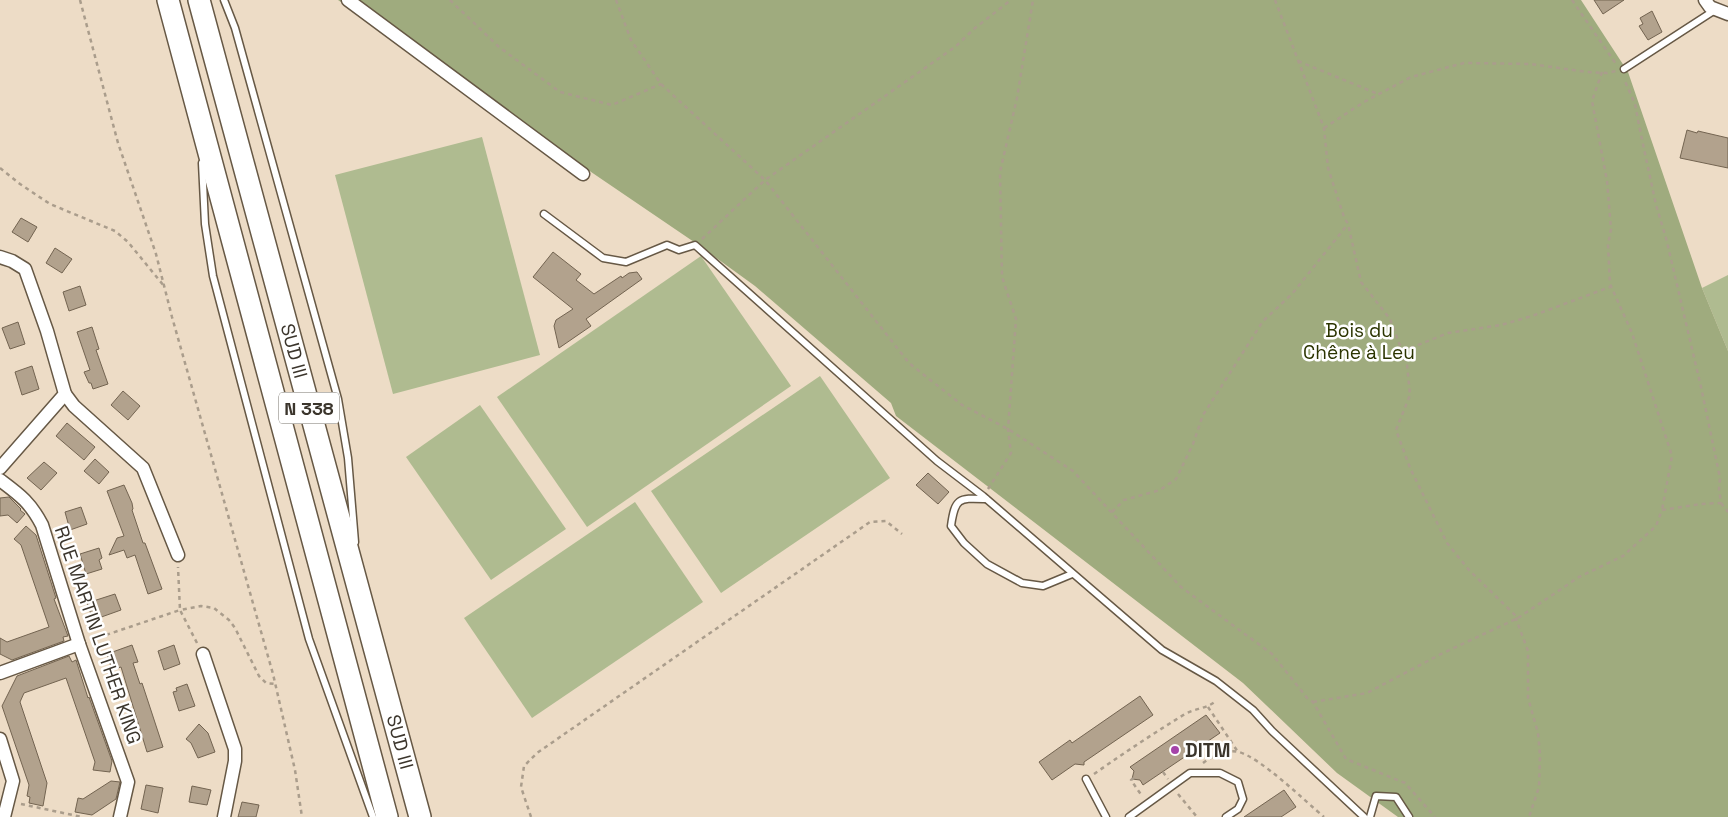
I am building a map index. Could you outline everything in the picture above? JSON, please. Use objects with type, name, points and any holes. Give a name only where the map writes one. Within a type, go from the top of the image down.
[{"type":"highway","name":"SUD III","points":[[168,0],[387,817]]},
{"type":"highway","name":"SUD III","points":[[199,0],[420,817]]},
{"type":"street","points":[[348,0],[583,174]]},
{"type":"street","points":[[1705,0],[1710,7],[1722,11]]},
{"type":"street","points":[[0,257],[12,260],[25,269],[47,331],[65,394],[74,406],[143,468],[178,556]]},
{"type":"street","points":[[0,468],[65,394]]},
{"type":"street","name":"RUE MARTIN LUTHER KING","points":[[0,480],[24,497],[42,525],[79,644],[128,782],[120,817]]},
{"type":"street","points":[[0,673],[79,644]]},
{"type":"street","points":[[203,654],[235,749],[235,761],[224,817]]},
{"type":"street","points":[[0,739],[13,781],[4,817]]},
{"type":"lane","points":[[224,0],[235,28],[338,399],[348,458],[355,545]]},
{"type":"lane","points":[[1621,69],[1722,11]]},
{"type":"lane","points":[[200,122],[205,224],[213,276],[309,639],[373,817]]},
{"type":"lane","points":[[544,214],[603,258],[626,262],[667,245],[679,250],[695,245],[929,454],[985,498],[1162,650],[1216,681],[1253,710],[1272,731],[1364,817]]},
{"type":"lane","points":[[985,498],[964,498],[959,502],[953,512],[951,526],[964,543],[987,564],[1022,583],[1043,586],[1072,574]]},
{"type":"lane","points":[[356,554],[359,593]]},
{"type":"lane","points":[[1129,817],[1190,773],[1220,773],[1238,782],[1243,799],[1238,809],[1226,817]]},
{"type":"lane","points":[[1086,780],[1106,817]]},
{"type":"lane","points":[[1370,817],[1376,796],[1396,797],[1409,817]]},
{"type":"path","points":[[80,0],[118,143],[156,254],[275,684],[295,770],[302,817]]},
{"type":"path","points":[[450,0],[499,47],[560,92],[612,105],[661,84]]},
{"type":"path","points":[[616,0],[631,40],[661,84],[765,180],[909,363],[962,405],[1008,429],[1073,471],[1181,587],[1272,654],[1308,699],[1313,702],[1346,759],[1405,782],[1435,817]]},
{"type":"path","points":[[695,245],[765,180],[955,48],[975,28],[1011,0]]},
{"type":"path","points":[[985,498],[1011,453],[1008,429],[1016,320],[1002,277],[1000,172],[1017,98],[1033,0]]},
{"type":"path","points":[[1274,0],[1324,128],[1328,168],[1348,224],[1361,282],[1390,320],[1407,364],[1410,395],[1396,430],[1410,468],[1447,542],[1469,570],[1517,618],[1528,651],[1528,698],[1538,733],[1540,755],[1539,787],[1529,817]]},
{"type":"path","points":[[1572,0],[1621,69],[1635,104],[1656,205],[1666,238],[1713,441],[1720,478],[1721,503],[1728,512]]},
{"type":"path","points":[[1298,62],[1379,94]]},
{"type":"path","points":[[1324,128],[1379,94],[1411,77],[1464,62],[1530,64],[1587,72],[1621,69]]},
{"type":"path","points":[[1313,702],[1366,693],[1443,653],[1517,618],[1579,578],[1623,556],[1656,526],[1662,510],[1672,456],[1632,333],[1611,287],[1608,245],[1611,229],[1607,181],[1592,101],[1602,72]]},
{"type":"path","points":[[0,168],[50,204],[115,231],[128,242],[165,288]]},
{"type":"path","points":[[1112,512],[1124,500],[1160,490],[1176,480],[1193,444],[1203,415],[1263,321],[1292,294],[1348,224]]},
{"type":"path","points":[[1402,351],[1448,333],[1501,325],[1532,316],[1611,287]]},
{"type":"path","points":[[1662,510],[1701,504],[1721,503],[1728,506]]},
{"type":"path","points":[[531,817],[521,787],[524,766],[537,753],[870,522],[886,521],[902,534]]},
{"type":"path","points":[[178,556],[180,610],[203,654]]},
{"type":"path","points":[[79,644],[180,610],[201,606],[214,608],[229,620],[235,628],[259,676],[266,682],[275,684]]},
{"type":"path","points":[[1086,780],[1150,735],[1191,711],[1208,707],[1216,701]]},
{"type":"path","points":[[1208,707],[1238,752],[1258,762],[1324,817]]},
{"type":"path","points":[[1213,724],[1217,720]]},
{"type":"path","points":[[1190,773],[1215,754],[1238,752]]},
{"type":"path","points":[[1163,772],[1167,778]]},
{"type":"path","points":[[1134,778],[1131,780],[1142,798]]},
{"type":"path","points":[[1172,785],[1197,817]]},
{"type":"path","points":[[9,801],[82,817]]},
{"type":"green space","name":"Bois du Chêne à Leu","points":[[338,0],[1581,0],[1628,72],[1702,288],[1728,351],[1728,817],[1398,817],[1337,773],[1243,683],[896,416],[891,403],[755,286],[697,244]]},
{"type":"green space","points":[[482,137],[540,355],[393,394],[335,175]]},
{"type":"green space","points":[[701,256],[791,386],[587,527],[497,397]]},
{"type":"green space","points":[[1728,275],[1728,351],[1702,288]]},
{"type":"green space","points":[[820,376],[890,478],[721,593],[651,491]]},
{"type":"green space","points":[[480,405],[566,529],[491,580],[406,457]]},
{"type":"green space","points":[[635,502],[703,602],[532,718],[464,618]]},
{"type":"building","points":[[1594,0],[1624,0],[1603,14]]},
{"type":"building","points":[[1652,11],[1662,32],[1648,40],[1639,26],[1643,24],[1640,18]]},
{"type":"building","points":[[1687,130],[1728,138],[1728,168],[1680,158]]},
{"type":"building","points":[[21,218],[37,227],[28,242],[12,232]]},
{"type":"building","points":[[55,248],[72,259],[62,273],[46,263]]},
{"type":"building","points":[[553,252],[581,274],[576,280],[594,294],[621,276],[622,278],[629,273],[637,272],[642,279],[586,319],[591,326],[559,348],[554,326],[556,320],[573,309],[533,277]]},
{"type":"building","points":[[80,286],[86,305],[69,311],[63,292]]},
{"type":"building","points":[[18,322],[25,344],[10,349],[2,328]]},
{"type":"building","points":[[92,327],[99,349],[96,350],[108,384],[93,389],[84,372],[90,370],[77,332]]},
{"type":"building","points":[[32,366],[39,389],[22,395],[15,372]]},
{"type":"building","points":[[123,391],[140,406],[128,420],[111,405]]},
{"type":"building","points":[[67,423],[95,447],[84,460],[56,436]]},
{"type":"building","points":[[95,459],[109,472],[99,484],[84,471]]},
{"type":"building","points":[[44,462],[57,473],[41,490],[27,478]]},
{"type":"building","points":[[928,473],[949,492],[938,504],[916,485]]},
{"type":"building","points":[[124,485],[132,503],[132,510],[143,543],[145,543],[162,589],[148,594],[135,555],[127,558],[124,550],[109,555],[117,538],[124,536],[107,491]]},
{"type":"building","points":[[9,497],[25,514],[17,523],[8,515],[0,516],[0,498]]},
{"type":"building","points":[[81,507],[87,524],[70,530],[65,512]]},
{"type":"building","points":[[26,526],[36,535],[56,598],[54,599],[68,636],[63,637],[64,641],[12,660],[0,654],[0,638],[7,642],[49,627],[21,545],[14,539]]},
{"type":"building","points":[[99,548],[102,558],[99,560],[102,569],[86,574],[80,554]]},
{"type":"building","points":[[115,594],[121,610],[93,620],[87,603]]},
{"type":"building","points":[[132,645],[138,662],[133,663],[140,684],[142,683],[163,747],[147,752],[121,667],[112,670],[107,654]]},
{"type":"building","points":[[174,645],[180,664],[164,670],[158,651]]},
{"type":"building","points":[[69,656],[72,662],[76,660],[112,761],[110,772],[93,770],[95,762],[66,678],[24,693],[20,702],[47,783],[43,806],[29,803],[30,797],[27,796],[29,785],[2,706],[17,676]]},
{"type":"building","points":[[187,684],[195,706],[179,711],[173,692],[177,691],[176,688]]},
{"type":"building","points":[[1140,696],[1153,715],[1084,762],[1084,765],[1075,764],[1052,780],[1039,762],[1070,740],[1072,743]]},
{"type":"building","name":"DITM","points":[[1206,715],[1220,733],[1143,785],[1140,780],[1132,779],[1134,771],[1130,767]]},
{"type":"building","points":[[199,724],[208,733],[215,752],[198,758],[191,743],[186,739]]},
{"type":"building","points":[[111,781],[120,782],[116,799],[92,815],[75,812],[78,798],[83,799]]},
{"type":"building","points":[[146,785],[163,788],[158,813],[141,809]]},
{"type":"building","points":[[192,786],[211,790],[207,805],[189,802]]},
{"type":"building","name":"DITM","points":[[1284,790],[1296,807],[1281,817],[1244,817]]},
{"type":"building","points":[[242,802],[259,805],[256,817],[238,817]]},
{"type":"place","name":"DITM","points":[[1175,750]]}]
